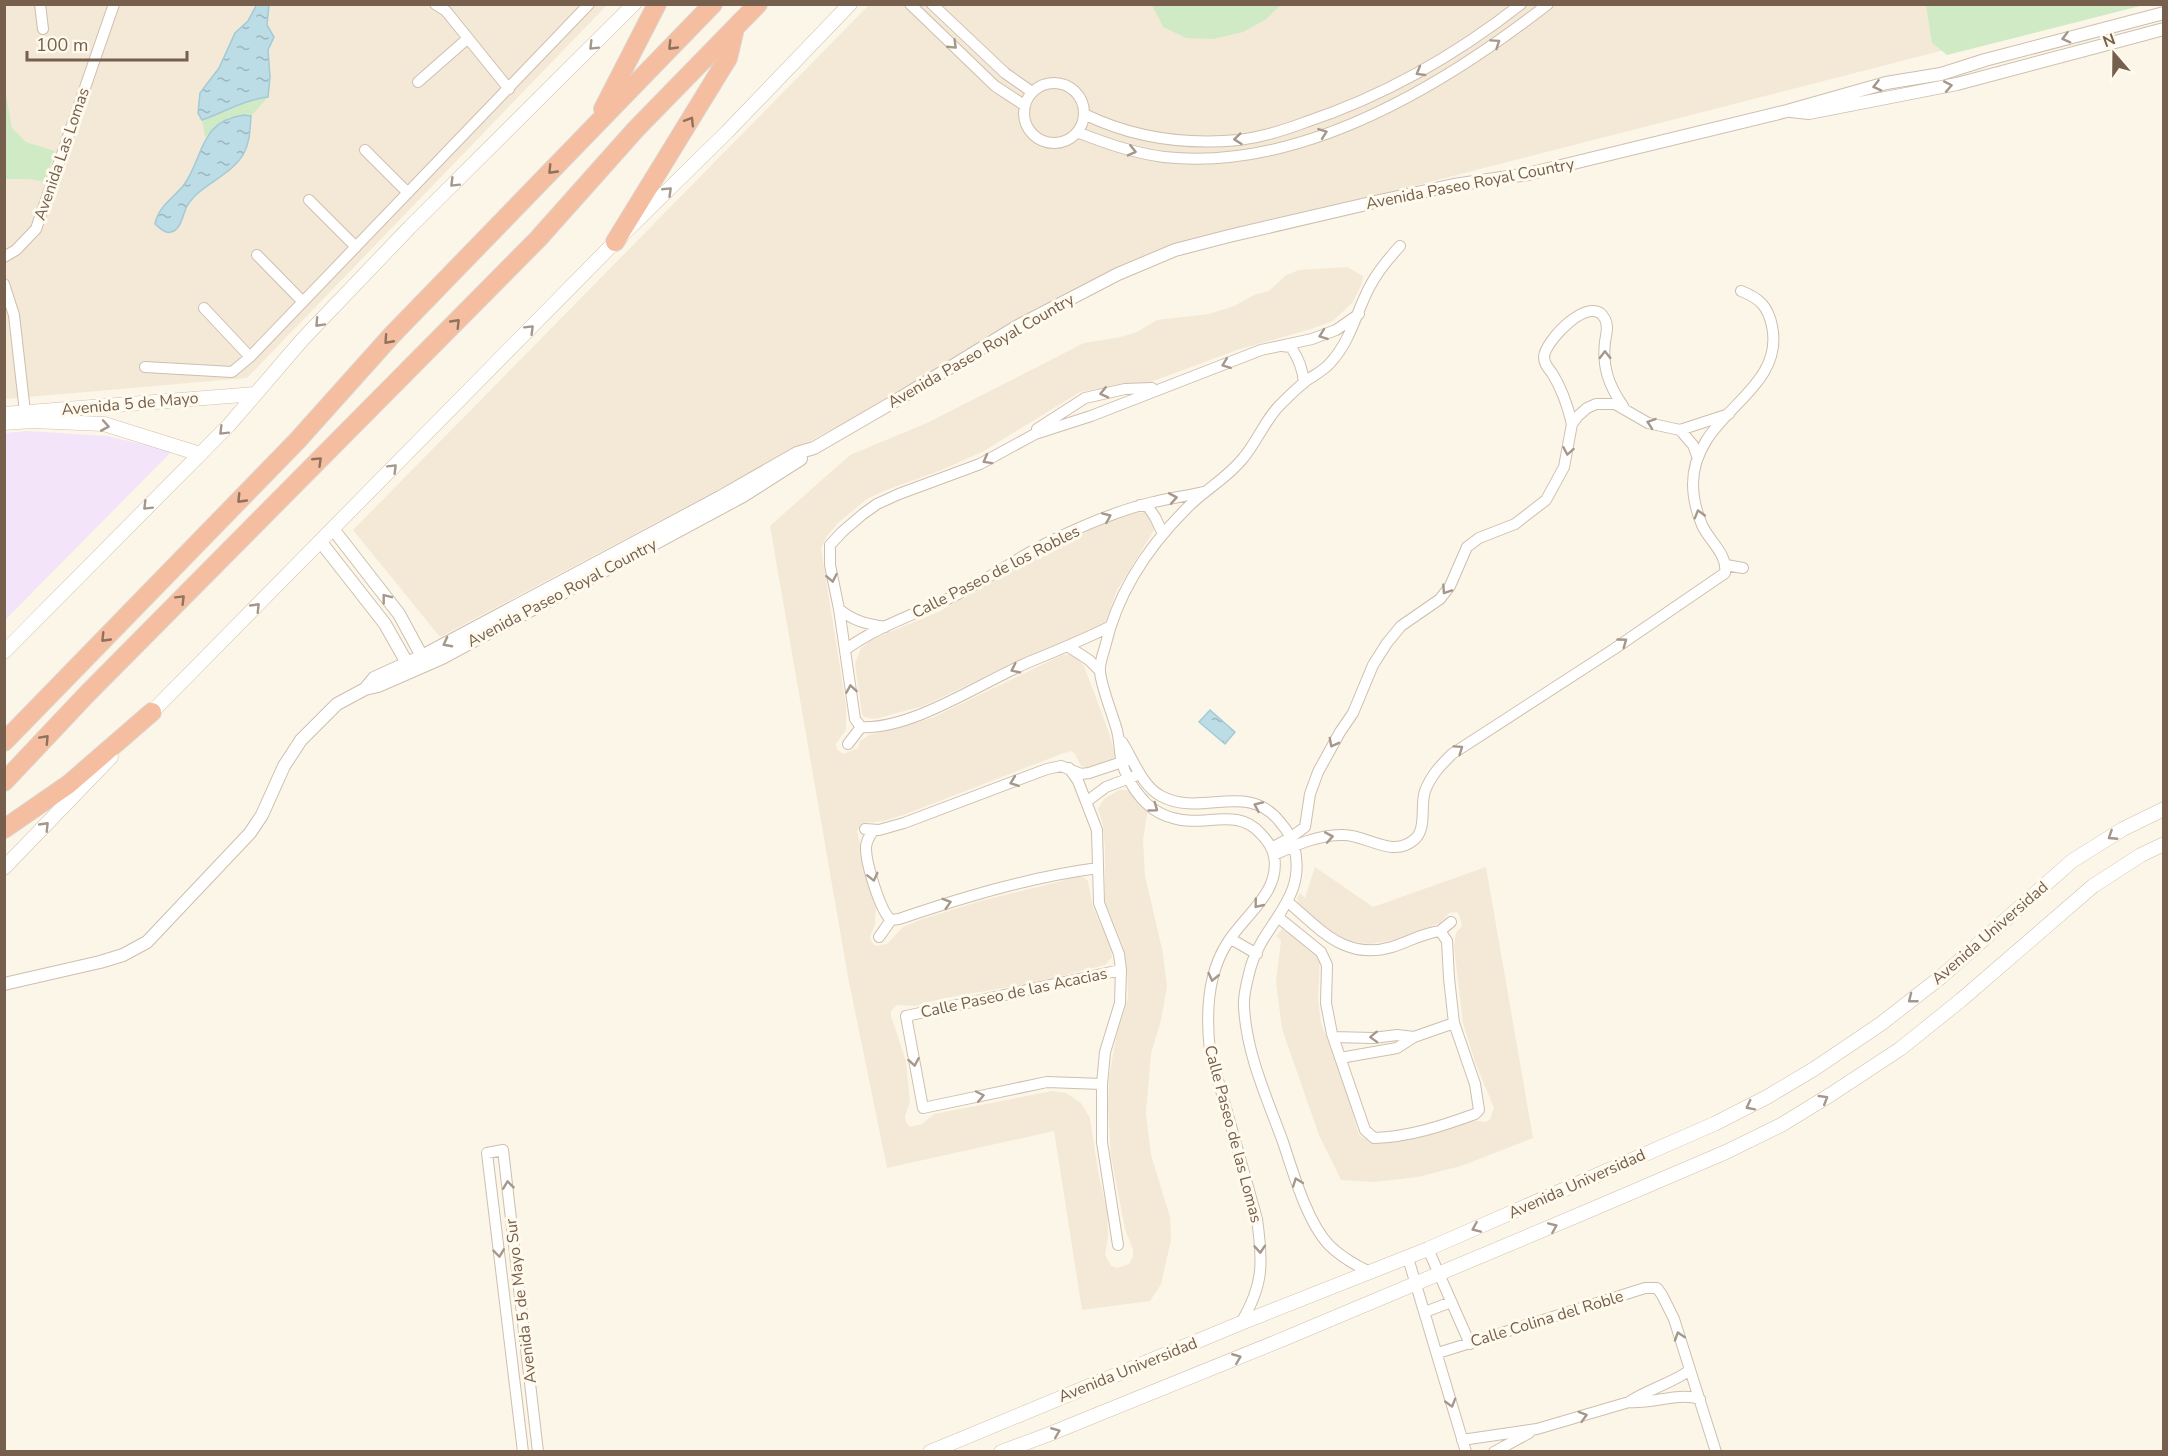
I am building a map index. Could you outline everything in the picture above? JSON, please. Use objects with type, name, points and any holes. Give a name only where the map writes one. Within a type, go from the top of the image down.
[{"type":"highway","points":[[593,128],[657,4]]},
{"type":"highway","points":[[4,742],[297,441],[392,334],[713,4]]},
{"type":"highway","points":[[4,782],[112,669],[538,239],[636,129],[758,4]]},
{"type":"highway","points":[[615,242],[728,58],[735,27]]},
{"type":"highway","points":[[4,829],[69,784],[152,712]]},
{"type":"main road","points":[[4,652],[229,424],[302,340],[410,227],[634,4]]},
{"type":"main road","points":[[4,868],[152,712],[615,242],[727,132],[850,4]]},
{"type":"main road","name":"Avenida 5 de Mayo","points":[[4,414],[255,394]]},
{"type":"main road","name":"Avenida 5 de Mayo","points":[[4,423],[32,421],[104,424],[200,454]]},
{"type":"main road","name":"Avenida Universidad","points":[[930,1452],[1241,1323],[1428,1250],[1714,1124],[1767,1097],[1882,1023],[1941,977],[2072,861],[2123,829],[2163,808]]},
{"type":"main road","name":"Avenida Universidad","points":[[1001,1452],[1438,1275],[1726,1152],[1781,1125],[1900,1049],[1961,1000],[2093,886],[2141,855],[2163,844]]},
{"type":"street","points":[[40,4],[43,29]]},
{"type":"street","name":"Avenida Las Lomas","points":[[4,257],[16,250],[36,229],[114,4]]},
{"type":"street","points":[[435,4],[447,8],[467,39],[509,89]]},
{"type":"street","points":[[145,367],[232,372],[250,357],[589,4]]},
{"type":"street","points":[[910,4],[995,86],[1024,105]]},
{"type":"street","points":[[932,4],[1005,73],[1032,92]]},
{"type":"street","points":[[1084,114],[1108,126],[1167,140],[1241,140],[1282,130],[1366,100],[1409,78],[1459,49],[1521,4]]},
{"type":"street","points":[[1077,132],[1131,151],[1165,157],[1209,158],[1245,155],[1288,146],[1370,115],[1417,92],[1486,50],[1548,4]]},
{"type":"street","name":"Avenida Paseo Royal Country","points":[[4,984],[100,963],[123,955],[147,942],[250,833],[262,815],[284,766],[301,740],[337,704],[366,688],[378,686],[801,459],[814,448],[1016,327],[1118,274],[1175,250],[1229,236],[1375,202],[1528,174],[1787,111],[1887,83],[1941,74],[2163,13]]},
{"type":"street","points":[[1787,111],[1809,113],[1957,84],[2163,29]]},
{"type":"street","points":[[2098,30],[2101,46]]},
{"type":"street","points":[[418,82],[467,39]]},
{"type":"street","points":[[1048,83],[1066,85],[1079,97],[1084,114],[1077,132],[1063,142],[1055,143],[1038,139],[1030,133],[1025,124],[1024,105],[1032,92],[1048,83]]},
{"type":"street","points":[[365,150],[408,193]]},
{"type":"street","points":[[309,200],[356,247]]},
{"type":"street","points":[[1099,670],[1109,627],[1137,569],[1162,534],[1188,506],[1227,475],[1244,458],[1281,404],[1304,382],[1330,364],[1343,346],[1376,275],[1400,246]]},
{"type":"street","points":[[256,255],[303,302]]},
{"type":"street","points":[[4,284],[14,315],[25,412]]},
{"type":"street","points":[[1069,647],[1089,660],[1099,670],[1127,760],[1129,778],[1138,794],[1161,813],[1174,819],[1194,821],[1239,819],[1249,822],[1260,831],[1272,851],[1292,841],[1345,835],[1392,847],[1415,839],[1421,828],[1425,792],[1434,773],[1452,753],[1725,573],[1726,565],[1722,554],[1712,543],[1702,525],[1696,507],[1693,484],[1697,456],[1707,438],[1754,388],[1766,370],[1772,349],[1774,332],[1771,317],[1764,304],[1755,296],[1741,291]]},
{"type":"street","points":[[204,308],[250,357]]},
{"type":"street","points":[[1292,841],[1305,827],[1310,794],[1318,772],[1353,713],[1373,665],[1387,643],[1401,626],[1440,599],[1450,586],[1467,547],[1479,538],[1515,524],[1546,500],[1564,467],[1572,424],[1561,390],[1546,365],[1544,357],[1547,348],[1556,336],[1582,312],[1594,310],[1600,312],[1605,319],[1608,327],[1604,360],[1607,376],[1613,391],[1625,409]]},
{"type":"street","points":[[1011,446],[1035,434],[1091,416],[1262,350],[1312,339],[1336,330],[1359,314]]},
{"type":"street","points":[[4,317],[15,330]]},
{"type":"street","points":[[1282,346],[1291,347],[1298,357],[1303,370],[1304,382]]},
{"type":"street","points":[[861,728],[855,718],[830,565],[830,546],[842,532],[877,504],[980,464],[1085,398],[1125,389],[1162,388]]},
{"type":"street","points":[[1572,424],[1587,408],[1596,405],[1616,404],[1648,423],[1680,430],[1730,413]]},
{"type":"street","points":[[1680,430],[1693,445],[1697,456]]},
{"type":"street","name":"Calle Paseo de los Robles","points":[[845,650],[885,627],[920,613],[968,589],[1051,541],[1124,510],[1206,492]]},
{"type":"street","points":[[1140,506],[1148,507],[1162,534]]},
{"type":"street","points":[[333,529],[399,614],[425,661]]},
{"type":"street","points":[[320,541],[385,624],[409,668]]},
{"type":"street","points":[[1726,565],[1743,568]]},
{"type":"street","points":[[838,609],[864,624],[885,627]]},
{"type":"street","points":[[385,624],[399,614]]},
{"type":"street","points":[[861,728],[874,728],[907,719],[944,705],[1029,662],[1069,647],[1109,627]]},
{"type":"street","points":[[848,744],[861,728]]},
{"type":"street","points":[[891,920],[882,910],[866,850],[869,830],[904,823],[1047,769],[1061,766],[1081,774],[1127,760]]},
{"type":"street","points":[[1127,760],[1160,796],[1174,801],[1204,803],[1237,801],[1256,804],[1273,813],[1292,841],[1297,871],[1294,889],[1251,965],[1243,1004],[1247,1034],[1253,1058],[1300,1191],[1316,1226],[1328,1244],[1347,1260],[1371,1272]]},
{"type":"street","points":[[1070,768],[1097,830],[1099,903],[1119,954],[1121,970],[1120,1003],[1105,1053],[1102,1084],[1102,1142],[1118,1245]]},
{"type":"street","points":[[1086,802],[1106,787],[1141,775]]},
{"type":"street","name":"Calle Paseo de las Lomas","points":[[1241,1323],[1253,1302],[1261,1274],[1261,1247],[1257,1219],[1210,1051],[1207,1030],[1208,1007],[1216,966],[1231,939],[1273,883],[1272,851]]},
{"type":"street","points":[[879,937],[891,920],[983,892],[1098,868]]},
{"type":"street","points":[[1288,902],[1339,944],[1357,951],[1378,951],[1440,931],[1450,922]]},
{"type":"street","points":[[1279,918],[1322,952],[1327,964],[1326,1003],[1333,1036],[1365,1130],[1374,1138],[1395,1137],[1450,1123],[1475,1114],[1479,1110],[1475,1084],[1454,1023],[1447,941],[1440,931]]},
{"type":"street","points":[[1322,952],[1330,937]]},
{"type":"street","points":[[1231,939],[1257,954]]},
{"type":"street","name":"Calle Paseo de las Acacias","points":[[1102,1084],[1047,1082],[919,1112],[903,1015],[1121,970]]},
{"type":"street","points":[[1340,1058],[1397,1048],[1414,1037],[1454,1023]]},
{"type":"street","points":[[1333,1036],[1414,1037]]},
{"type":"street","name":"Avenida 5 de Mayo Sur","points":[[522,1452],[487,1153],[503,1150],[538,1452]]},
{"type":"street","points":[[1428,1250],[1470,1344]]},
{"type":"street","points":[[1408,1258],[1464,1446],[1537,1429],[1629,1402],[1640,1394],[1681,1377],[1690,1370],[1716,1452]]},
{"type":"street","name":"Calle Colina del Roble","points":[[1438,1353],[1646,1288],[1657,1288],[1674,1319],[1690,1370]]},
{"type":"street","points":[[1425,1312],[1451,1302]]},
{"type":"street","points":[[1629,1402],[1642,1403],[1688,1395],[1700,1399]]},
{"type":"street","points":[[1494,1452],[1537,1429]]},
{"type":"shaded area","points":[[4,5],[607,5],[247,378],[5,399]]},
{"type":"shaded area","points":[[869,5],[2120,5],[1219,236],[1161,255],[440,637],[353,530]]},
{"type":"shaded area","points":[[1347,267],[1363,276],[1362,283],[1353,302],[1333,321],[1237,350],[1148,383],[1080,392],[984,451],[867,499],[839,522],[827,536],[821,548],[846,705],[846,730],[836,744],[837,749],[843,754],[858,748],[860,741],[869,735],[932,718],[1062,655],[1073,654],[1084,666],[1108,730],[1115,759],[1089,768],[1081,766],[1071,751],[906,814],[884,821],[863,823],[857,831],[876,907],[875,924],[870,937],[873,944],[877,946],[887,944],[903,927],[922,919],[1074,876],[1083,877],[1088,881],[1093,907],[1111,949],[1112,957],[1105,965],[1038,982],[945,998],[915,1006],[897,1005],[891,1011],[891,1016],[906,1061],[910,1102],[905,1116],[910,1127],[922,1124],[934,1114],[1052,1091],[1066,1093],[1081,1103],[1090,1118],[1107,1211],[1108,1236],[1105,1255],[1111,1266],[1117,1268],[1129,1264],[1133,1257],[1133,1250],[1125,1229],[1111,1156],[1108,1109],[1109,1077],[1116,1038],[1128,997],[1127,969],[1123,946],[1105,901],[1105,847],[1103,825],[1098,809],[1104,799],[1119,790],[1128,790],[1148,809],[1143,840],[1145,876],[1163,953],[1167,987],[1161,1020],[1151,1054],[1146,1113],[1151,1155],[1170,1217],[1171,1240],[1161,1284],[1150,1301],[1082,1310],[1054,1131],[887,1168],[848,977],[770,526],[850,455],[927,423],[1084,343],[1137,332],[1157,320],[1209,314],[1234,306],[1254,295],[1269,291],[1286,275],[1299,270]]},
{"type":"shaded area","points":[[27,431],[107,436],[172,451],[5,620],[5,433]]},
{"type":"shaded area","points":[[1145,512],[1156,527],[1117,590],[1104,626],[1006,667],[923,706],[875,719],[864,717],[855,664],[861,648],[871,640],[938,612],[1040,553],[1073,537],[1111,521]]},
{"type":"shaded area","points":[[1315,867],[1373,907],[1486,867],[1533,1138],[1461,1166],[1418,1177],[1374,1182],[1341,1180],[1319,1135],[1282,1029],[1276,982],[1281,940],[1276,936],[1282,929],[1315,950],[1320,959],[1318,999],[1321,1023],[1342,1077],[1359,1135],[1370,1142],[1378,1142],[1468,1120],[1486,1122],[1490,1119],[1494,1108],[1475,1062],[1463,1023],[1454,947],[1456,933],[1462,926],[1457,912],[1449,913],[1440,923],[1393,940],[1371,944],[1350,941],[1328,930],[1298,904],[1297,898],[1300,893],[1305,898]]},
{"type":"green space","points":[[1926,4],[2144,5],[1947,55],[1932,43]]},
{"type":"green space","points":[[1152,5],[1281,5],[1265,20],[1243,32],[1213,39],[1186,38],[1163,27]]},
{"type":"green space","points":[[5,90],[12,128],[26,142],[55,151],[45,182],[5,179]]},
{"type":"green space","points":[[268,97],[251,116],[229,117],[205,137],[202,120],[242,103]]},
{"type":"water","points":[[257,4],[269,5],[267,25],[274,37],[268,50],[270,77],[268,97],[242,103],[202,120],[198,113],[200,93],[219,68],[235,33],[248,21]]},
{"type":"water","points":[[244,115],[251,116],[249,135],[246,149],[238,161],[193,198],[174,231],[167,232],[155,224],[159,213],[190,175],[210,133],[229,119]]},
{"type":"water","points":[[1210,710],[1235,732],[1225,744],[1199,722]]}]
